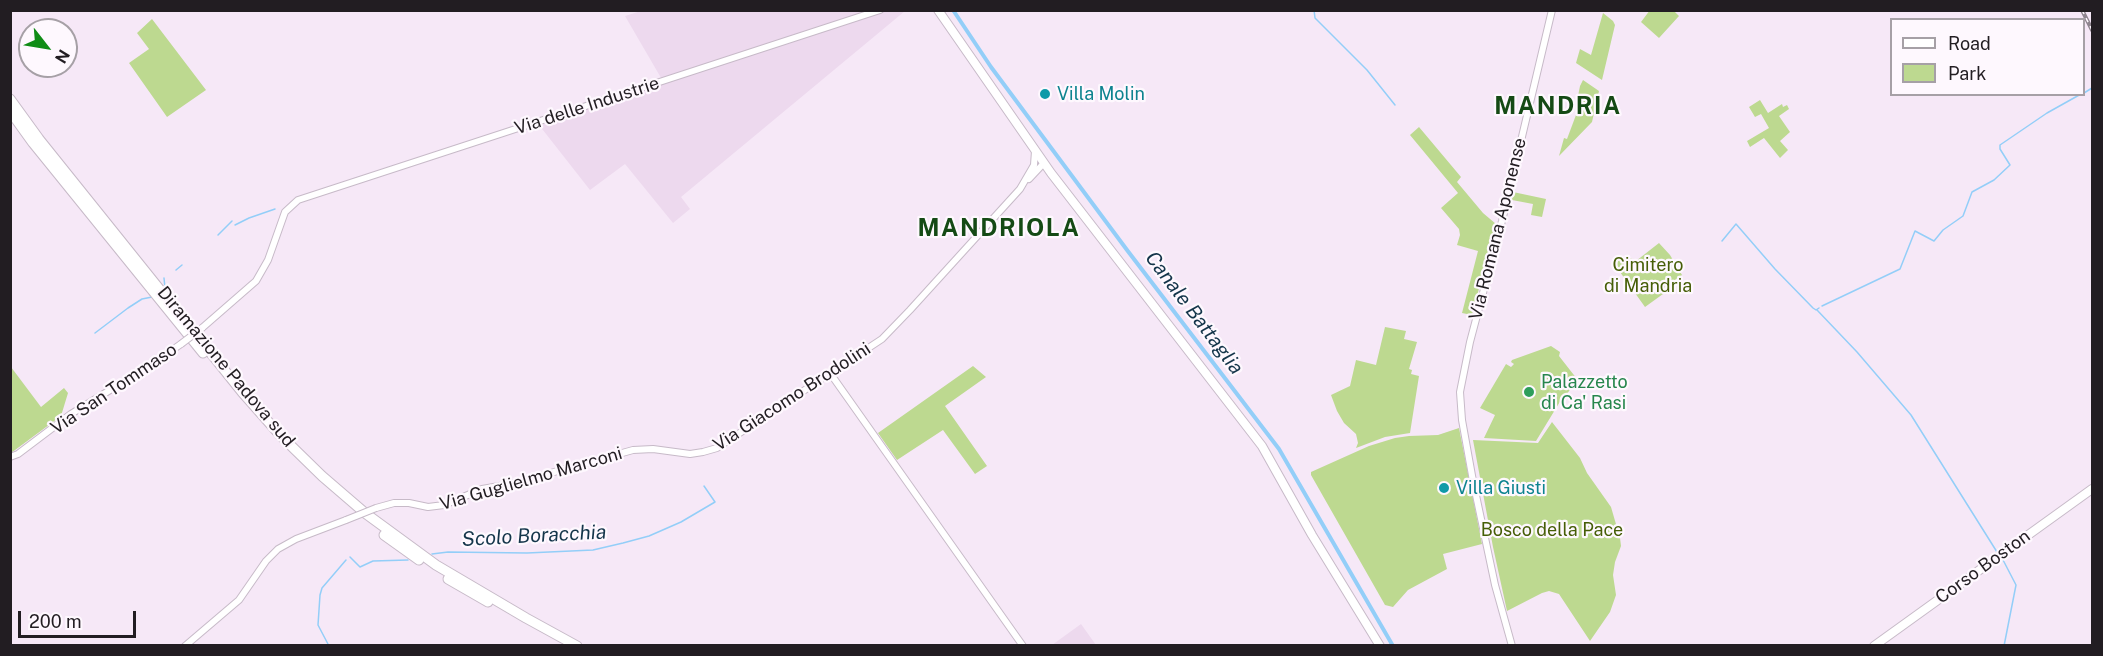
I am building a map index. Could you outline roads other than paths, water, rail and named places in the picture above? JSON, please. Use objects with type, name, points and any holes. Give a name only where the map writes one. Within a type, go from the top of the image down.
[{"type":"highway","name":"Diramazione Padova sud","points":[[10,99],[39,140],[243,392],[280,435],[322,476],[365,513],[436,565],[577,645]]},
{"type":"highway","name":"Diramazione Padova sud","points":[[10,111],[33,143],[223,378],[275,438],[320,482],[403,550],[463,588],[564,645]]},
{"type":"main road","points":[[938,11],[1051,173],[1262,446],[1312,536],[1377,643]]},
{"type":"main road","name":"Corso Boston","points":[[1874,645],[2092,489]]},
{"type":"main road","name":"Corso Boston","points":[[1882,645],[2092,495]]},
{"type":"street","name":"Via delle Industrie","points":[[295,202],[304,197],[880,10]]},
{"type":"street","name":"Via Romana Aponense","points":[[1512,645],[1495,585],[1462,420],[1461,381],[1552,10]]},
{"type":"street","points":[[1035,151],[1035,171]]},
{"type":"street","points":[[1035,171],[1043,162]]},
{"type":"street","points":[[1035,171],[1051,173]]},
{"type":"street","name":"Via Giacomo Brodolini","points":[[653,449],[690,454],[717,448],[872,347],[890,331],[1035,171]]},
{"type":"street","name":"Via San Tommaso","points":[[10,457],[18,454],[71,414],[181,344],[255,281],[268,260],[285,212],[295,202]]},
{"type":"street","points":[[830,373],[1023,645]]},
{"type":"street","name":"Via Guglielmo Marconi","points":[[185,645],[239,600],[266,561],[278,549],[296,539],[394,503],[428,507],[444,505],[482,489],[511,484],[619,453],[653,449]]},
{"type":"waterway","name":"Canale Battaglia","points":[[953,10],[991,67],[1279,449],[1393,646]]},
{"type":"waterway","points":[[1314,10],[1315,18],[1367,70],[1395,105]]},
{"type":"waterway","points":[[2085,92],[2092,88]]},
{"type":"waterway","points":[[1822,306],[1900,269],[1915,231],[1934,241],[1943,230],[1963,216],[1972,192],[1994,180],[2010,165],[2000,145],[2047,113],[2077,96]]},
{"type":"waterway","points":[[235,225],[275,209]]},
{"type":"waterway","points":[[218,235],[232,221]]},
{"type":"waterway","points":[[1722,241],[1736,224],[1813,308],[1816,310],[1819,308]]},
{"type":"waterway","points":[[176,270],[182,265]]},
{"type":"waterway","points":[[164,278],[165,288]]},
{"type":"waterway","points":[[95,333],[142,299],[152,297]]},
{"type":"waterway","points":[[1817,310],[1911,415],[1997,552]]},
{"type":"waterway","name":"Scolo Boracchia","points":[[432,554],[593,550],[623,543],[649,536],[681,522],[715,502],[704,486]]},
{"type":"waterway","name":"Scolo Boracchia","points":[[350,557],[360,567],[373,561],[408,560]]},
{"type":"waterway","points":[[2002,558],[2016,585],[2004,646]]},
{"type":"waterway","name":"Scolo Boracchia","points":[[329,646],[318,625],[320,595],[322,588],[346,560]]},
{"type":"railway","points":[[2082,10],[2092,30]]},
{"type":"place","name":"Villa Molin","points":[[1045,94]]},
{"type":"place","name":"Palazzetto di Ca' Rasi","points":[[1529,392]]},
{"type":"place","name":"Villa Giusti","points":[[1444,488]]},
{"type":"district","name":"MANDRIA","points":[[1558,107]]},
{"type":"district","name":"MANDRIOLA","points":[[999,229]]},
{"type":"park label","name":"Cimitero di Mandria","points":[[1648,275]]},
{"type":"park label","name":"Bosco della Pace","points":[[1552,530]]}]
